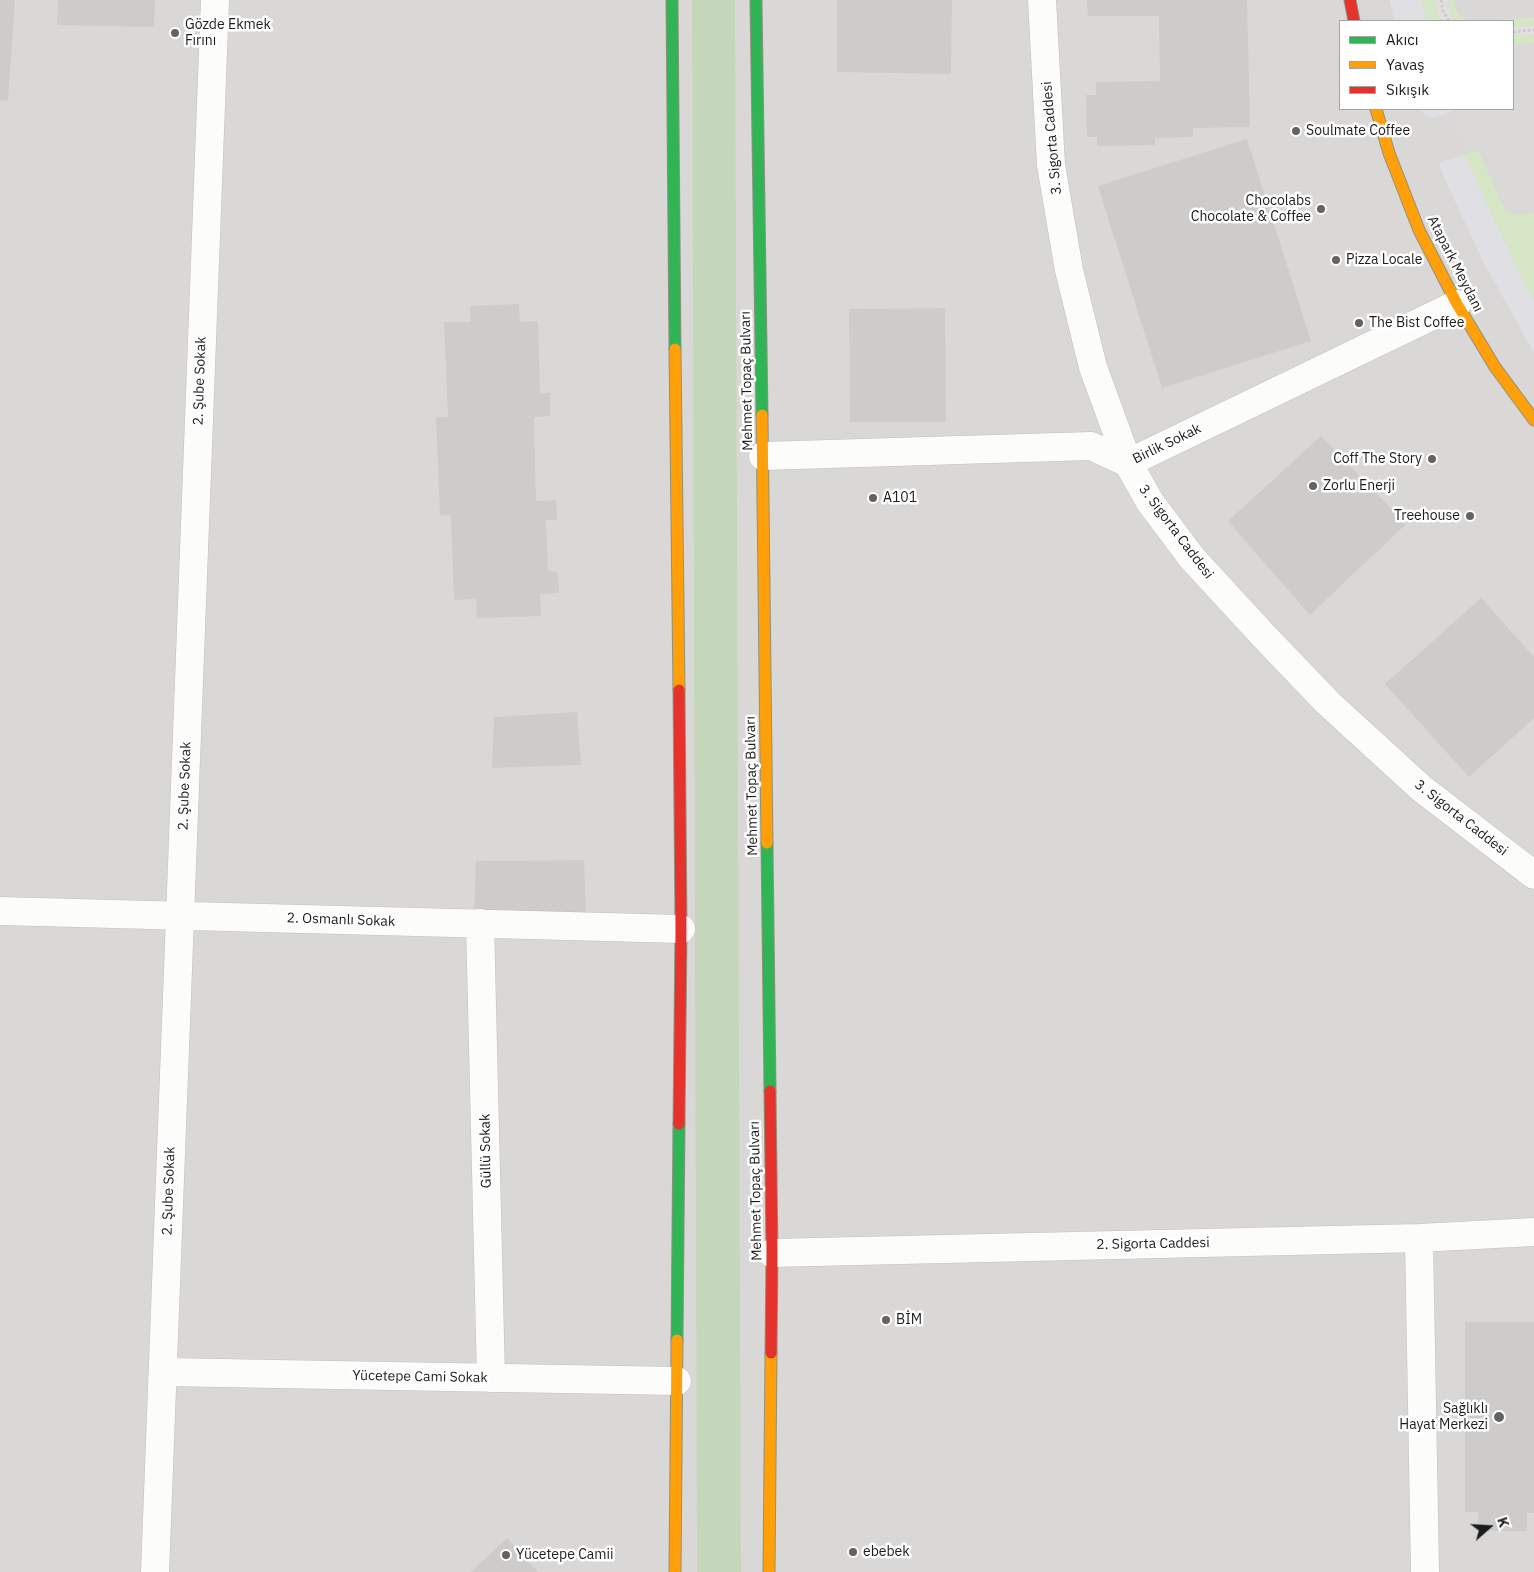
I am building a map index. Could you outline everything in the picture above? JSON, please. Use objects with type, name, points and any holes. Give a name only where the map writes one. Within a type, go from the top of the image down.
[{"type":"main road","points":[[672,0],[681,929],[675,1572]]},
{"type":"main road","name":"Mehmet Topaç Bulvarı","points":[[756,0],[772,1253],[769,1572]]},
{"type":"main road","points":[[1350,0],[1354,20]]},
{"type":"main road","name":"Atapark Meydanı","points":[[1376,110],[1389,153],[1419,230],[1457,304],[1495,367],[1534,420]]},
{"type":"street","name":"2. Şube Sokak","points":[[155,1572],[215,0]]},
{"type":"street","name":"3. Sigorta Caddesi","points":[[1042,0],[1051,165],[1069,270],[1093,367],[1128,463],[1150,502],[1192,558],[1261,634],[1328,703],[1421,788],[1534,875]]},
{"type":"street","name":"Birlik Sokak","points":[[763,456],[1091,446],[1128,463],[1457,304]]},
{"type":"street","name":"2. Osmanlı Sokak","points":[[0,910],[681,929]]},
{"type":"street","name":"Güllü Sokak","points":[[480,924],[492,1378]]},
{"type":"street","name":"2. Sigorta Caddesi","points":[[772,1253],[1419,1238],[1534,1232]]},
{"type":"street","points":[[1419,1238],[1425,1572]]},
{"type":"street","name":"Yücetepe Cami Sokak","points":[[163,1372],[677,1381]]},
{"type":"path","points":[[1441,0],[1443,11],[1448,20]]},
{"type":"path","points":[[1514,32],[1534,30]]},
{"type":"shaded area","points":[[0,0],[1534,0],[1534,1572],[0,1572]]},
{"type":"shaded area","points":[[1390,0],[1421,0],[1427,20],[1394,20]]},
{"type":"shaded area","points":[[1436,0],[1447,0],[1453,20],[1442,20],[1438,13]]},
{"type":"shaded area","points":[[1534,26],[1534,34],[1514,36],[1514,28]]},
{"type":"shaded area","points":[[1534,43],[1534,213],[1512,214],[1507,212],[1479,151],[1464,154],[1451,112],[1452,110],[1514,110],[1514,45]]},
{"type":"shaded area","points":[[1420,110],[1450,110],[1451,112],[1432,118],[1426,116]]},
{"type":"shaded area","points":[[1464,154],[1519,273],[1534,300],[1534,353],[1484,263],[1445,180],[1439,163]]},
{"type":"green space","points":[[692,0],[735,0],[741,1572],[697,1572]]},
{"type":"green space","points":[[1421,0],[1436,0],[1438,13],[1442,20],[1427,20]]},
{"type":"green space","points":[[1447,0],[1454,0],[1458,13],[1467,20],[1453,20]]},
{"type":"green space","points":[[1534,17],[1534,26],[1514,28],[1514,20],[1496,20]]},
{"type":"green space","points":[[1534,34],[1534,43],[1514,45],[1514,36]]},
{"type":"green space","points":[[1479,150],[1502,203],[1512,214],[1534,213],[1534,300],[1519,273],[1464,154]]},
{"type":"building","points":[[0,0],[15,0],[8,101],[0,100]]},
{"type":"building","points":[[58,0],[155,0],[154,27],[57,25]]},
{"type":"building","points":[[837,0],[952,0],[951,74],[837,72]]},
{"type":"building","points":[[1087,0],[1247,0],[1250,127],[1193,128],[1193,137],[1155,138],[1155,145],[1097,146],[1097,137],[1087,137],[1086,95],[1096,95],[1096,82],[1160,81],[1159,16],[1088,16]]},
{"type":"building","points":[[1247,139],[1311,341],[1162,388],[1098,186]]},
{"type":"building","points":[[519,304],[520,322],[538,321],[540,393],[550,393],[550,416],[534,417],[536,501],[556,500],[557,520],[546,520],[548,570],[558,573],[559,593],[540,594],[541,616],[477,618],[476,599],[454,600],[451,515],[440,516],[436,417],[448,417],[444,322],[471,322],[470,306]]},
{"type":"building","points":[[945,308],[946,422],[850,422],[849,309]]},
{"type":"building","points":[[1321,436],[1406,524],[1310,615],[1228,521]]},
{"type":"building","points":[[1481,598],[1534,657],[1534,718],[1469,777],[1385,684]]},
{"type":"building","points":[[577,712],[581,765],[492,768],[494,717]]},
{"type":"building","points":[[584,860],[586,915],[474,917],[476,861]]},
{"type":"building","name":"Sağlıklı Hayat Merkezi","points":[[1465,1322],[1534,1322],[1534,1513],[1527,1513],[1527,1531],[1478,1531],[1478,1512],[1465,1512]]},
{"type":"building","name":"Yücetepe Camii","points":[[507,1538],[538,1572],[471,1572]]},
{"type":"traffic: fast","points":[[672,0],[675,349]]},
{"type":"traffic: fast","points":[[756,0],[762,415]]},
{"type":"traffic: fast","points":[[767,843],[770,1091]]},
{"type":"traffic: fast","points":[[677,1340],[679,1124]]},
{"type":"traffic: slow","points":[[1376,110],[1389,153],[1419,230],[1457,304],[1495,367],[1534,420]]},
{"type":"traffic: slow","points":[[675,349],[679,690]]},
{"type":"traffic: slow","points":[[762,415],[767,843]]},
{"type":"traffic: slow","points":[[675,1572],[677,1340]]},
{"type":"traffic: slow","points":[[769,1572],[771,1353]]},
{"type":"traffic: jam","points":[[1350,0],[1354,20]]},
{"type":"traffic: jam","points":[[679,690],[681,929],[679,1124]]},
{"type":"traffic: jam","points":[[770,1091],[771,1353]]},
{"type":"place","name":"Gözde Ekmek Fırını","points":[[175,33]]},
{"type":"place","name":"Soulmate Coffee","points":[[1296,131]]},
{"type":"place","name":"Chocolabs Chocolate & Coffee","points":[[1321,209]]},
{"type":"place","name":"Pizza Locale","points":[[1336,260]]},
{"type":"place","name":"The Bist Coffee","points":[[1359,323]]},
{"type":"place","name":"Coff The Story","points":[[1432,459]]},
{"type":"place","name":"Zorlu Enerji","points":[[1313,486]]},
{"type":"place","name":"A101","points":[[873,498]]},
{"type":"place","name":"Treehouse","points":[[1470,516]]},
{"type":"place","name":"BİM","points":[[886,1320]]},
{"type":"place","name":"Sağlıklı Hayat Merkezi","points":[[1499,1417]]},
{"type":"place","name":"ebebek","points":[[853,1552]]},
{"type":"place","name":"Yücetepe Camii","points":[[506,1555]]}]
